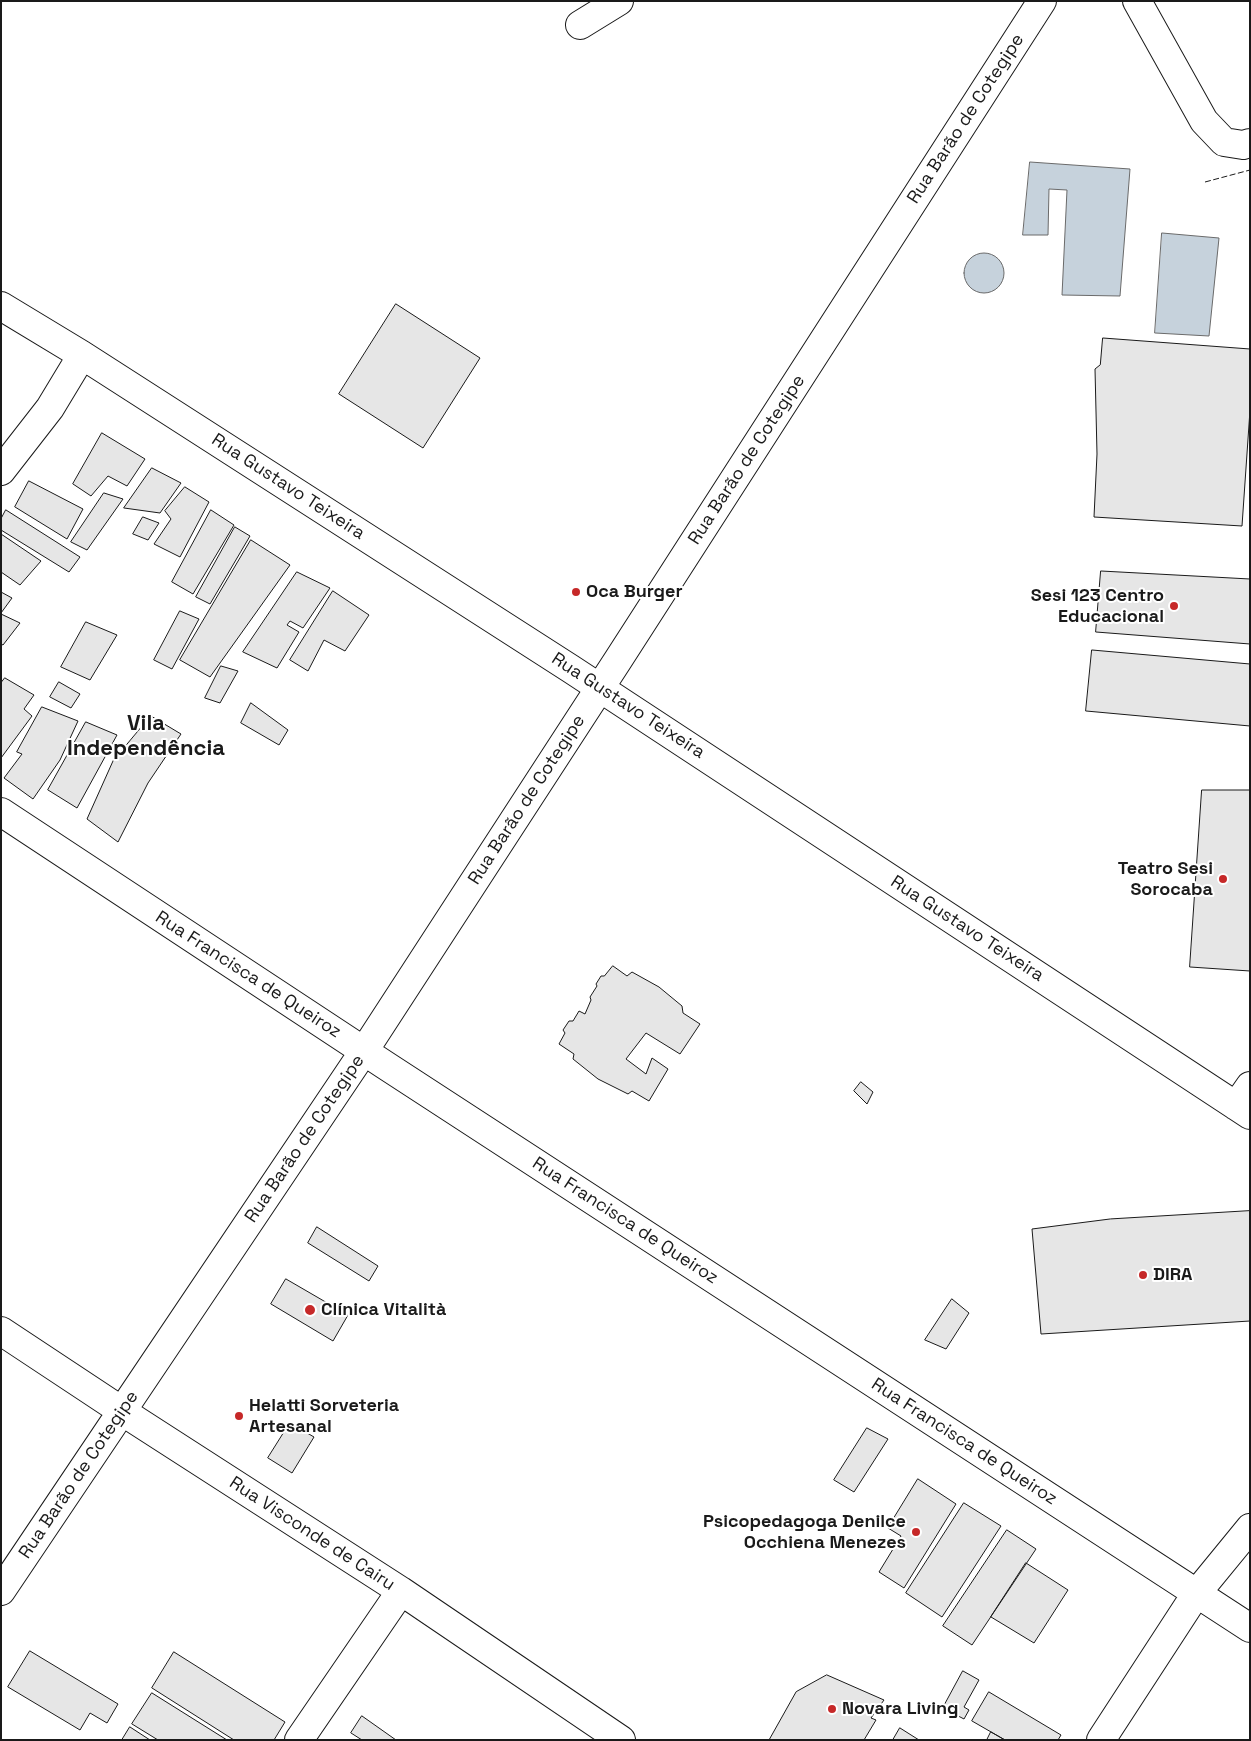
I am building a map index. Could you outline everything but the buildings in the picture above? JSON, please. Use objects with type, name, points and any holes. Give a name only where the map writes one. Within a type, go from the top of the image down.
[{"type":"street","points":[[580,25],[619,1]]},
{"type":"street","name":"Rua Barão de Cotegipe","points":[[1,1591],[364,1051],[1042,1]]},
{"type":"street","points":[[1137,1],[1204,121],[1237,142]]},
{"type":"street","name":"Rua Gustavo Teixeira","points":[[1,306],[82,355],[1245,1102]]},
{"type":"street","points":[[1,471],[50,408],[82,355]]},
{"type":"street","name":"Rua Francisca de Queiroz","points":[[1,812],[364,1051],[1250,1628]]},
{"type":"street","name":"Rua Visconde de Cairu","points":[[1,1331],[401,1591],[621,1740]]},
{"type":"street","points":[[1101,1740],[1196,1594],[1250,1528]]},
{"type":"street","points":[[299,1740],[401,1591]]},
{"type":"shaded area","points":[[1030,162],[1130,169],[1120,296],[1062,295],[1067,190],[1049,189],[1048,235],[1023,235]]},
{"type":"shaded area","points":[[1162,233],[1219,238],[1209,336],[1155,333]]},
{"type":"shaded area","points":[[988,253],[995,256],[1001,262],[1004,273],[1003,281],[995,290],[988,293],[980,293],[973,290],[965,281],[964,269],[967,262],[976,254]]},
{"type":"fence","points":[[1205,182],[1250,170]]},
{"type":"place","name":"Oca Burger","points":[[576,592]]},
{"type":"place","name":"Sesi 123 Centro Educacional","points":[[1174,606]]},
{"type":"place","name":"Teatro Sesi Sorocaba","points":[[1223,879]]},
{"type":"place","name":"DIRA","points":[[1143,1275]]},
{"type":"place","name":"Clínica Vitalità","points":[[310,1310]]},
{"type":"place","name":"Helatti Sorveteria Artesanal","points":[[239,1416]]},
{"type":"place","name":"Psicopedagoga Denilce Occhiena Menezes","points":[[916,1532]]},
{"type":"place","name":"Novara Living","points":[[832,1709]]},
{"type":"district","name":"Vila Independência","points":[[146,736]]}]
